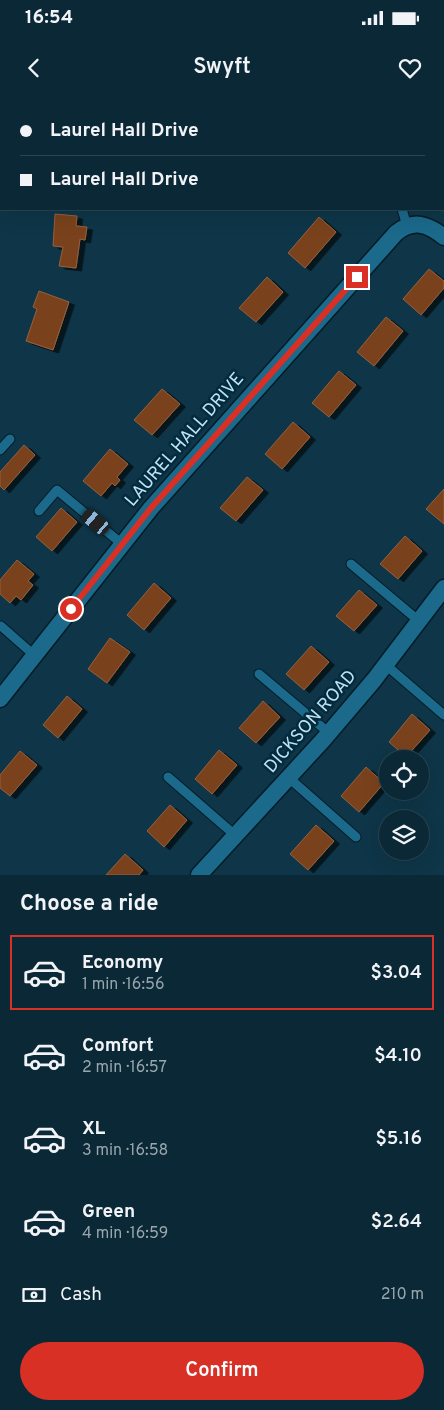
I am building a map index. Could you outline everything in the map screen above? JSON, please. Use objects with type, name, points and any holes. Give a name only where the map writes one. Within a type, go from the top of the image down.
[{"type":"street","points":[[411,225],[430,226],[444,237]]},
{"type":"street","name":"LAUREL HALL DRIVE","points":[[0,699],[151,508],[396,233],[411,225]]},
{"type":"street","name":"DICKSON ROAD","points":[[199,875],[329,733],[386,665],[444,588]]},
{"type":"lane","points":[[403,210],[411,225]]},
{"type":"lane","points":[[0,450],[10,439]]},
{"type":"lane","points":[[39,511],[57,490],[122,544]]},
{"type":"lane","points":[[351,564],[419,621]]},
{"type":"lane","points":[[1,626],[35,656]]},
{"type":"lane","points":[[386,665],[444,715]]},
{"type":"lane","points":[[259,674],[329,733]]},
{"type":"lane","points":[[168,777],[236,836]]},
{"type":"lane","points":[[289,778],[356,837]]},
{"type":"building","points":[[55,214],[77,216],[76,226],[87,227],[85,240],[80,239],[76,268],[59,266],[63,247],[53,246]]},
{"type":"building","points":[[319,217],[336,232],[305,268],[288,253]]},
{"type":"building","points":[[429,269],[444,281],[444,288],[421,315],[403,299]]},
{"type":"building","points":[[267,277],[283,292],[256,322],[239,308]]},
{"type":"building","points":[[39,291],[69,302],[53,350],[26,341],[37,309],[33,307]]},
{"type":"building","points":[[386,317],[403,331],[374,366],[357,352]]},
{"type":"building","points":[[339,371],[356,385],[329,417],[312,403]]},
{"type":"building","points":[[162,389],[180,404],[152,435],[134,420]]},
{"type":"building","points":[[293,422],[310,437],[282,469],[265,454]]},
{"type":"building","points":[[24,445],[35,455],[4,490],[0,486],[0,472]]},
{"type":"building","points":[[110,449],[128,464],[117,477],[120,480],[115,486],[112,483],[101,496],[83,481]]},
{"type":"building","points":[[247,477],[263,490],[236,521],[220,508]]},
{"type":"building","points":[[444,489],[444,524],[426,509]]},
{"type":"building","points":[[61,508],[77,522],[52,551],[36,537]]},
{"type":"building","points":[[405,536],[422,551],[398,579],[380,564]]},
{"type":"building","points":[[17,560],[34,574],[28,581],[33,585],[21,600],[16,596],[10,603],[0,594],[0,580]]},
{"type":"building","points":[[154,583],[171,598],[144,630],[127,615]]},
{"type":"building","points":[[359,590],[377,605],[354,631],[336,616]]},
{"type":"building","points":[[110,638],[130,652],[107,683],[88,669]]},
{"type":"building","points":[[311,646],[329,662],[304,690],[286,674]]},
{"type":"building","points":[[67,696],[82,709],[58,738],[43,725]]},
{"type":"building","points":[[263,701],[280,717],[256,743],[239,728]]},
{"type":"building","points":[[412,714],[430,730],[412,750],[398,750],[389,742]]},
{"type":"building","points":[[219,750],[237,765],[212,794],[195,779]]},
{"type":"building","points":[[20,751],[37,765],[10,796],[0,788],[0,775]]},
{"type":"building","points":[[366,767],[379,779],[379,789],[359,812],[341,796]]},
{"type":"building","points":[[170,805],[187,820],[164,847],[147,831]]},
{"type":"building","points":[[316,825],[334,841],[308,870],[290,854]]},
{"type":"building","points":[[125,854],[143,870],[139,875],[106,875]]},
{"type":"route","points":[[71,609],[151,508],[357,277]]}]
